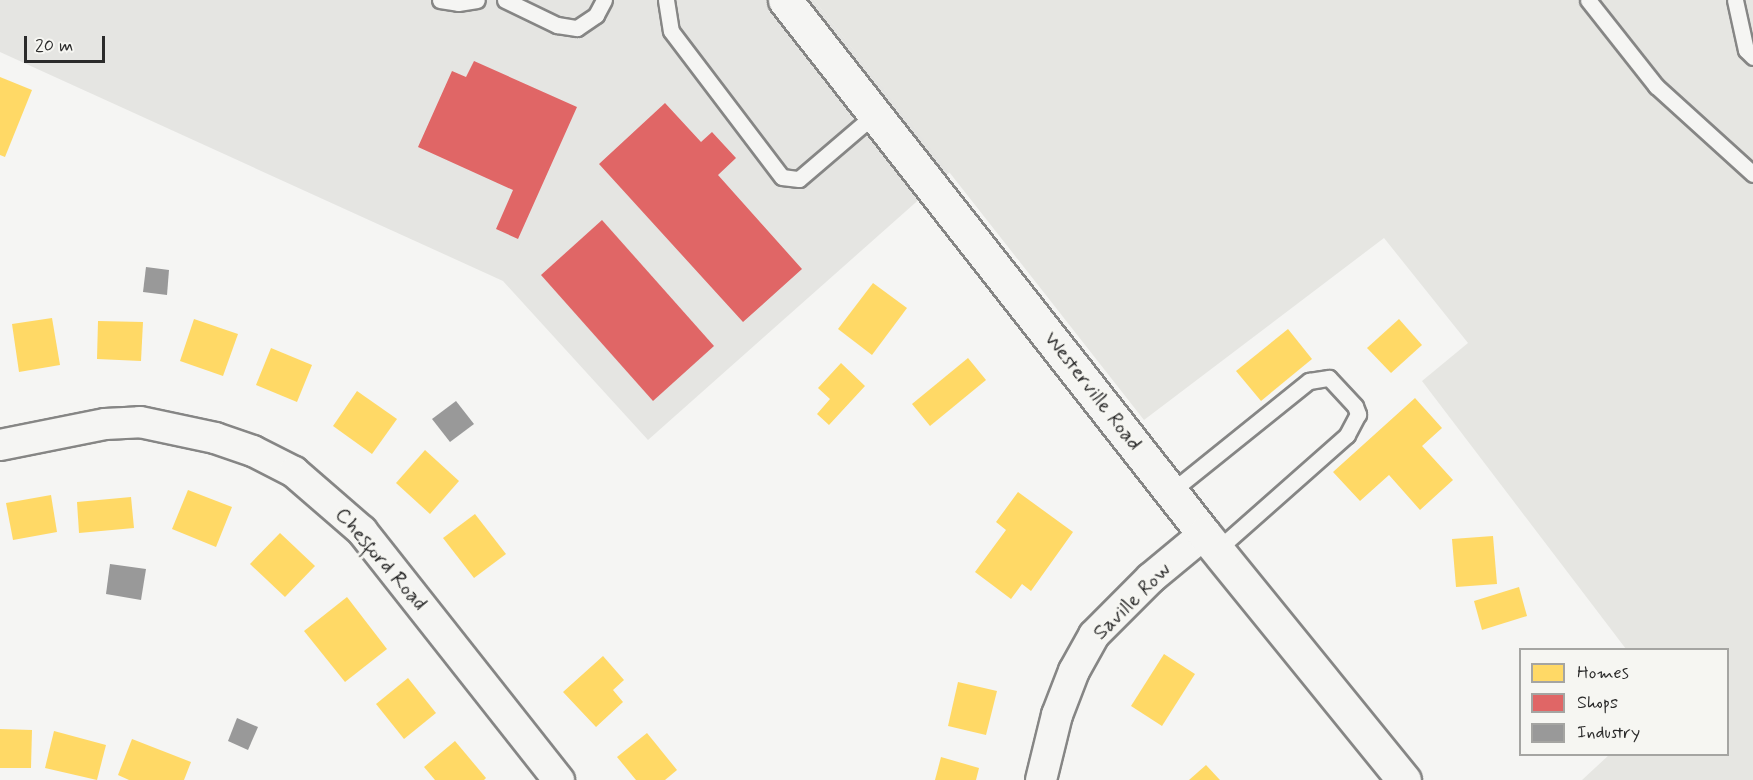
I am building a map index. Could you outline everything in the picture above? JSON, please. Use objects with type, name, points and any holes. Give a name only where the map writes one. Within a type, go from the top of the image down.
[{"type":"main road","name":"Westerville Road","points":[[785,0],[1211,542],[1404,780]]},
{"type":"street","name":"Chesford Road","points":[[0,445],[105,424],[140,422],[215,438],[253,451],[294,472],[362,531],[559,780]]},
{"type":"street","name":"Saville Row","points":[[1041,780],[1057,715],[1074,671],[1094,635],[1151,578],[1211,542]]},
{"type":"lane","points":[[440,0],[458,3],[477,0]]},
{"type":"lane","points":[[505,0],[557,24],[577,28],[596,15],[604,0]]},
{"type":"lane","points":[[666,0],[671,31],[782,177],[799,179],[875,114]]},
{"type":"lane","points":[[1588,0],[1656,86],[1753,174]]},
{"type":"lane","points":[[1735,0],[1746,50],[1753,57]]},
{"type":"lane","points":[[1172,491],[1309,381],[1329,378],[1355,406],[1358,414],[1347,435],[1211,542]]},
{"type":"shaded area","points":[[0,0],[814,0],[950,172],[648,440],[503,281],[0,52]]},
{"type":"shaded area","points":[[814,0],[1753,0],[1753,780],[1582,780],[1608,756],[1729,756],[1729,648],[1625,648],[1422,381],[1468,343],[1384,238],[1144,420]]},
{"type":"building: Homes","points":[[0,77],[32,90],[5,157],[0,155]]},
{"type":"building: Homes","points":[[873,283],[907,308],[872,355],[838,329]]},
{"type":"building: Homes","points":[[52,318],[60,365],[19,372],[12,324]]},
{"type":"building: Homes","points":[[194,319],[238,334],[223,376],[180,361]]},
{"type":"building: Homes","points":[[1399,319],[1422,345],[1391,373],[1367,348]]},
{"type":"building: Homes","points":[[98,321],[143,322],[141,361],[97,359]]},
{"type":"building: Homes","points":[[1288,329],[1312,359],[1261,401],[1236,371]]},
{"type":"building: Homes","points":[[271,348],[312,365],[297,402],[256,385]]},
{"type":"building: Homes","points":[[968,358],[986,380],[930,426],[912,404]]},
{"type":"building: Homes","points":[[841,363],[865,386],[829,425],[817,414],[830,399],[818,388]]},
{"type":"building: Homes","points":[[357,391],[397,419],[372,454],[333,426]]},
{"type":"building: Homes","points":[[1415,398],[1442,428],[1422,446],[1453,480],[1420,510],[1389,475],[1360,501],[1333,472]]},
{"type":"building: Homes","points":[[425,450],[459,481],[430,514],[396,483]]},
{"type":"building: Homes","points":[[188,490],[232,507],[216,547],[172,529]]},
{"type":"building: Homes","points":[[1018,492],[1073,532],[1031,591],[1022,584],[1011,599],[975,572],[1006,530],[996,522]]},
{"type":"building: Homes","points":[[51,495],[57,532],[13,540],[6,503]]},
{"type":"building: Homes","points":[[131,497],[134,528],[79,533],[77,502]]},
{"type":"building: Homes","points":[[475,514],[506,554],[474,578],[443,538]]},
{"type":"building: Homes","points":[[280,533],[315,566],[285,597],[250,564]]},
{"type":"building: Homes","points":[[1493,536],[1497,584],[1456,587],[1452,539]]},
{"type":"building: Homes","points":[[1519,587],[1527,616],[1482,630],[1474,601]]},
{"type":"building: Homes","points":[[347,597],[387,649],[345,682],[304,631]]},
{"type":"building: Homes","points":[[1164,654],[1195,674],[1162,726],[1131,706]]},
{"type":"building: Homes","points":[[603,656],[624,680],[613,690],[623,702],[596,727],[563,692]]},
{"type":"building: Homes","points":[[408,678],[436,713],[404,739],[376,704]]},
{"type":"building: Homes","points":[[958,682],[997,691],[986,735],[948,726]]},
{"type":"building: Homes","points":[[0,729],[32,730],[31,768],[0,768]]},
{"type":"building: Homes","points":[[54,731],[106,745],[97,780],[45,768]]},
{"type":"building: Homes","points":[[647,733],[677,770],[665,780],[636,780],[617,757]]},
{"type":"building: Homes","points":[[132,739],[191,762],[184,780],[129,780],[118,775]]},
{"type":"building: Homes","points":[[455,741],[486,778],[484,780],[435,780],[424,767]]},
{"type":"building: Homes","points":[[941,757],[979,768],[976,780],[935,780]]},
{"type":"building: Homes","points":[[1206,765],[1220,780],[1189,780]]},
{"type":"building: Shops","points":[[474,61],[577,107],[518,239],[496,229],[513,190],[418,147],[452,71],[466,77]]},
{"type":"building: Shops","points":[[665,103],[701,142],[712,132],[736,158],[718,175],[802,269],[743,322],[599,164]]},
{"type":"building: Shops","points":[[602,220],[714,346],[653,401],[541,275]]},
{"type":"building: Industry","points":[[146,267],[169,270],[167,295],[143,292]]},
{"type":"building: Industry","points":[[456,401],[474,424],[450,442],[432,419]]},
{"type":"building: Industry","points":[[110,564],[146,569],[141,600],[106,594]]},
{"type":"building: Industry","points":[[237,718],[258,727],[248,750],[228,741]]}]
